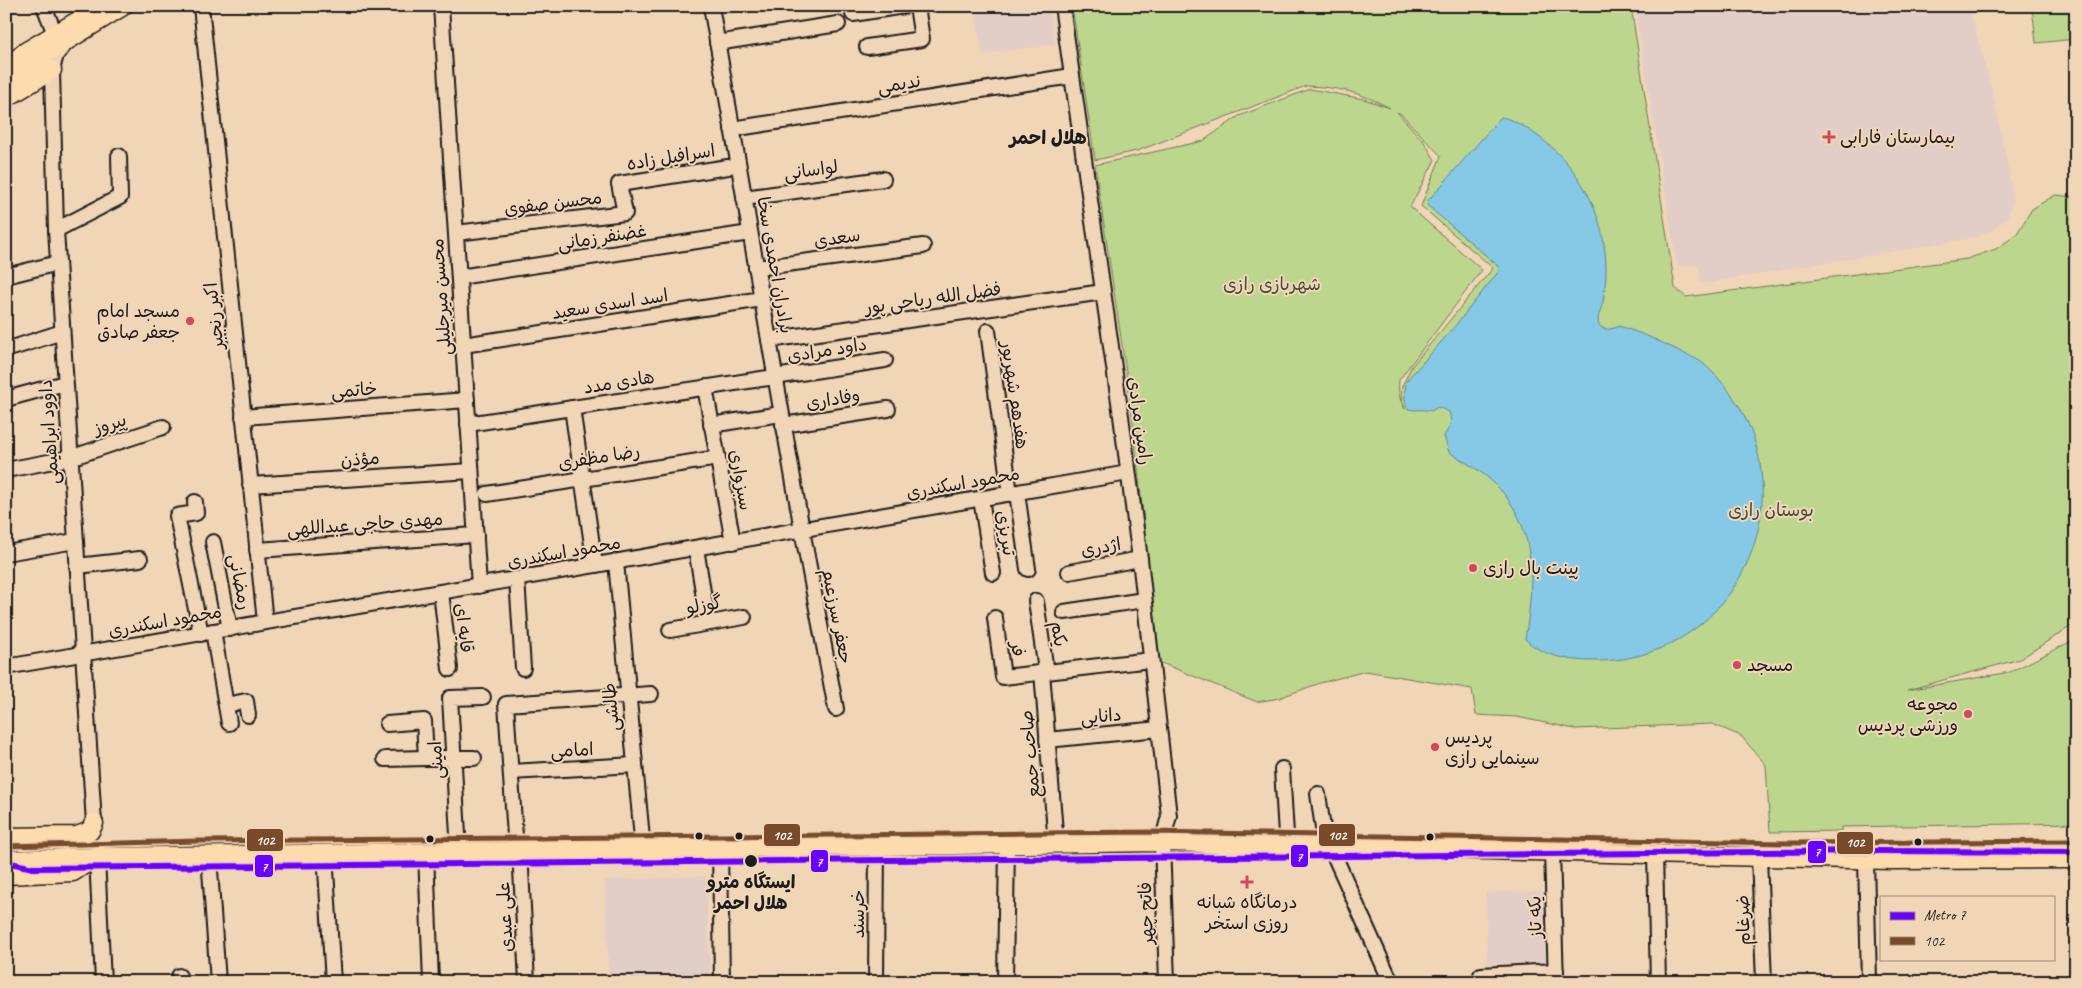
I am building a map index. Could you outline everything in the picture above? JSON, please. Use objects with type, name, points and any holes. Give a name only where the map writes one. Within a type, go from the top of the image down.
[{"type":"main road","points":[[6,78],[104,6]]},
{"type":"main road","points":[[6,69],[25,52],[61,38],[123,6]]},
{"type":"main road","points":[[6,98],[52,70]]},
{"type":"main road","points":[[6,837],[77,836],[90,831],[94,823]]},
{"type":"main road","points":[[6,860],[426,852],[1327,840],[1552,852],[1866,860],[2076,859]]},
{"type":"main road","points":[[6,875],[73,872],[96,857]]},
{"type":"street","points":[[44,6],[61,38]]},
{"type":"street","name":"اکبر رنجبر","points":[[201,6],[265,622]]},
{"type":"street","name":"محسن میرجلیلی","points":[[441,6],[479,586]]},
{"type":"street","name":"برادران احمدی سخا","points":[[711,6],[802,530]]},
{"type":"street","points":[[853,14],[904,6]]},
{"type":"street","points":[[867,47],[922,39],[917,6]]},
{"type":"street","name":"رامین مرادی","points":[[1062,6],[1140,559],[1169,816],[1162,842]]},
{"type":"street","points":[[717,43],[838,24]]},
{"type":"street","name":"داوود ابراهیمی","points":[[61,38],[52,70],[56,230],[94,823]]},
{"type":"street","name":"ندیمی","points":[[732,129],[1072,76]]},
{"type":"street","points":[[56,230],[120,197],[119,156]]},
{"type":"street","name":"اسرافیل زاده","points":[[619,184],[728,167]]},
{"type":"street","name":"لواسانی","points":[[744,198],[883,179]]},
{"type":"street","name":"محسن صفوی","points":[[456,233],[625,213],[619,184]]},
{"type":"street","name":"غضنفر زمانی","points":[[459,277],[750,233]]},
{"type":"street","name":"سعدی","points":[[756,268],[923,246]]},
{"type":"street","points":[[6,276],[58,263]]},
{"type":"street","name":"فضل الله ریاحی پور","points":[[769,340],[1103,292]]},
{"type":"street","name":"اسد اسدی سعید","points":[[463,346],[762,300]]},
{"type":"street","name":"هفدهم شهریور","points":[[988,331],[1013,493],[1028,569]]},
{"type":"street","points":[[6,350],[62,332]]},
{"type":"street","name":"داود مرادی","points":[[775,377],[885,360]]},
{"type":"street","name":"هادی مدد","points":[[468,424],[775,377]]},
{"type":"street","points":[[6,399],[65,383]]},
{"type":"street","name":"سبزواری","points":[[705,388],[733,542]]},
{"type":"street","name":"خاتمی","points":[[243,416],[467,400]]},
{"type":"street","points":[[572,408],[595,566]]},
{"type":"street","name":"وفاداری","points":[[782,420],[888,409]]},
{"type":"street","points":[[712,425],[782,420]]},
{"type":"street","name":"پیروز","points":[[6,470],[70,458],[163,427]]},
{"type":"street","name":"رضا مظفری","points":[[487,494],[718,458]]},
{"type":"street","name":"مؤذن","points":[[250,484],[472,471]]},
{"type":"street","name":"محمود اسکندری","points":[[6,667],[1128,473]]},
{"type":"street","name":"تبریزی","points":[[981,499],[993,573]]},
{"type":"street","points":[[195,502],[196,513],[177,516],[230,723]]},
{"type":"street","name":"جعفر سرزعیم","points":[[802,530],[836,709]]},
{"type":"street","name":"مهدی حاجی عبداللهی","points":[[257,550],[476,535]]},
{"type":"street","points":[[6,553],[75,541]]},
{"type":"street","name":"رمضانی","points":[[214,542],[230,629]]},
{"type":"street","points":[[696,548],[708,623]]},
{"type":"street","points":[[77,566],[140,559]]},
{"type":"street","name":"اژدری","points":[[1068,572],[1140,559]]},
{"type":"street","name":"طالشی","points":[[616,562],[643,850]]},
{"type":"street","points":[[517,579],[523,668]]},
{"type":"street","name":"قایه ای","points":[[440,592],[450,669]]},
{"type":"street","points":[[1064,612],[1144,600]]},
{"type":"street","name":"یکم","points":[[1036,601],[1044,671]]},
{"type":"street","name":"گوزلو","points":[[670,630],[744,617]]},
{"type":"street","name":"فر","points":[[995,618],[1003,677],[1044,671]]},
{"type":"street","points":[[1044,671],[1151,660]]},
{"type":"street","name":"صاحب جمع","points":[[1044,671],[1047,740],[1055,832]]},
{"type":"street","points":[[518,851],[506,704],[651,694]]},
{"type":"street","name":"امینی","points":[[460,852],[450,698],[484,697]]},
{"type":"street","points":[[226,705],[246,701],[248,715]]},
{"type":"street","points":[[387,724],[424,722],[426,758]]},
{"type":"street","name":"دانایی","points":[[1047,740],[1159,729]]},
{"type":"street","points":[[385,759],[474,758]]},
{"type":"street","name":"امامی","points":[[511,772],[635,765]]},
{"type":"street","points":[[1282,769],[1286,834]]},
{"type":"street","points":[[1318,794],[1327,840],[1392,982]]},
{"type":"street","name":"فاتح چهر","points":[[1162,842],[1167,982]]},
{"type":"street","points":[[1005,982],[1007,844]]},
{"type":"street","name":"خرسند","points":[[876,982],[877,846]]},
{"type":"street","points":[[720,848],[722,982]]},
{"type":"street","name":"علی عبدی","points":[[518,851],[527,982]]},
{"type":"street","points":[[426,852],[431,982]]},
{"type":"street","name":"یکه تاز","points":[[1552,852],[1556,976]]},
{"type":"street","points":[[325,854],[333,982]]},
{"type":"street","points":[[1655,854],[1658,982]]},
{"type":"street","points":[[208,856],[218,982]]},
{"type":"street","points":[[96,857],[103,982]]},
{"type":"street","name":"ضرغام","points":[[1759,857],[1764,982]]},
{"type":"street","points":[[1866,860],[1869,981]]},
{"type":"street","points":[[1482,975],[1556,976]]},
{"type":"shaded area","points":[[1049,6],[1055,44],[982,54],[975,7]]},
{"type":"shaded area","name":"بیمارستان فارابی","points":[[1635,6],[1969,6],[1992,90],[2011,184],[2013,201],[2006,219],[1992,230],[1976,237],[1701,284],[1699,267],[1694,265],[1677,266]]},
{"type":"shaded area","points":[[706,876],[710,982],[609,982],[605,880]]},
{"type":"shaded area","points":[[1548,891],[1549,963],[1487,964],[1486,892]]},
{"type":"green space","name":"بوستان رازی","points":[[1072,6],[1631,6],[1675,288],[1686,297],[1967,259],[1996,249],[2016,235],[2032,209],[2055,195],[2076,197],[2076,623],[2020,659],[1907,690],[2010,672],[2074,640],[2076,659],[2076,823],[1841,827],[1841,831],[1770,832],[1766,765],[1741,736],[1712,724],[1575,729],[1517,717],[1476,715],[1472,689],[1366,671],[1320,683],[1279,698],[1257,702],[1159,662],[1131,405],[1095,165],[1203,141],[1239,116],[1310,89],[1364,99],[1390,108],[1370,98],[1350,92],[1306,86],[1137,151],[1095,160]],"holes":[[[1397,112],[1441,156],[1421,206],[1493,268],[1412,366],[1402,386],[1401,398],[1405,409],[1399,395],[1399,380],[1482,270],[1410,207],[1435,160],[1425,143]]]},
{"type":"green space","points":[[2032,6],[2076,6],[2076,39],[2036,43]]},
{"type":"water","points":[[1501,117],[1523,126],[1551,146],[1577,175],[1587,192],[1601,228],[1604,247],[1605,284],[1598,320],[1601,327],[1610,329],[1619,326],[1636,332],[1703,363],[1740,407],[1758,455],[1762,504],[1752,552],[1729,595],[1694,629],[1649,653],[1595,661],[1576,660],[1549,654],[1525,639],[1531,573],[1524,531],[1516,512],[1504,494],[1487,477],[1449,452],[1444,436],[1449,428],[1449,412],[1438,407],[1431,411],[1413,410],[1407,408],[1406,405],[1405,390],[1407,380],[1451,331],[1499,271],[1498,266],[1428,206],[1427,202]]},
{"type":"metro line","name":"7","points":[[6,862],[33,868],[1875,851],[2076,852]]},
{"type":"transit line","name":"102","points":[[6,846],[198,841],[1153,832],[1790,843],[2076,841]]},
{"type":"place","name":"بیمارستان فارابی","points":[[1829,137]]},
{"type":"place","name":"مسجد امام جعفر صادق","points":[[190,321]]},
{"type":"place","name":"پینت بال رازی","points":[[1473,568]]},
{"type":"place","name":"مسجد","points":[[1737,665]]},
{"type":"place","name":"مجوعه ورزشی پردیس","points":[[1968,714]]},
{"type":"place","name":"پردیس سینمایی رازی","points":[[1435,747]]},
{"type":"place","name":"ایستگاه مترو هلال احمر","points":[[751,861]]},
{"type":"place","name":"درمانگاه شبانه روزی استخر","points":[[1247,882]]},
{"type":"district","name":"هلال احمر","points":[[1048,137]]},
{"type":"park label","name":"شهربازی رازی","points":[[1272,284]]}]
